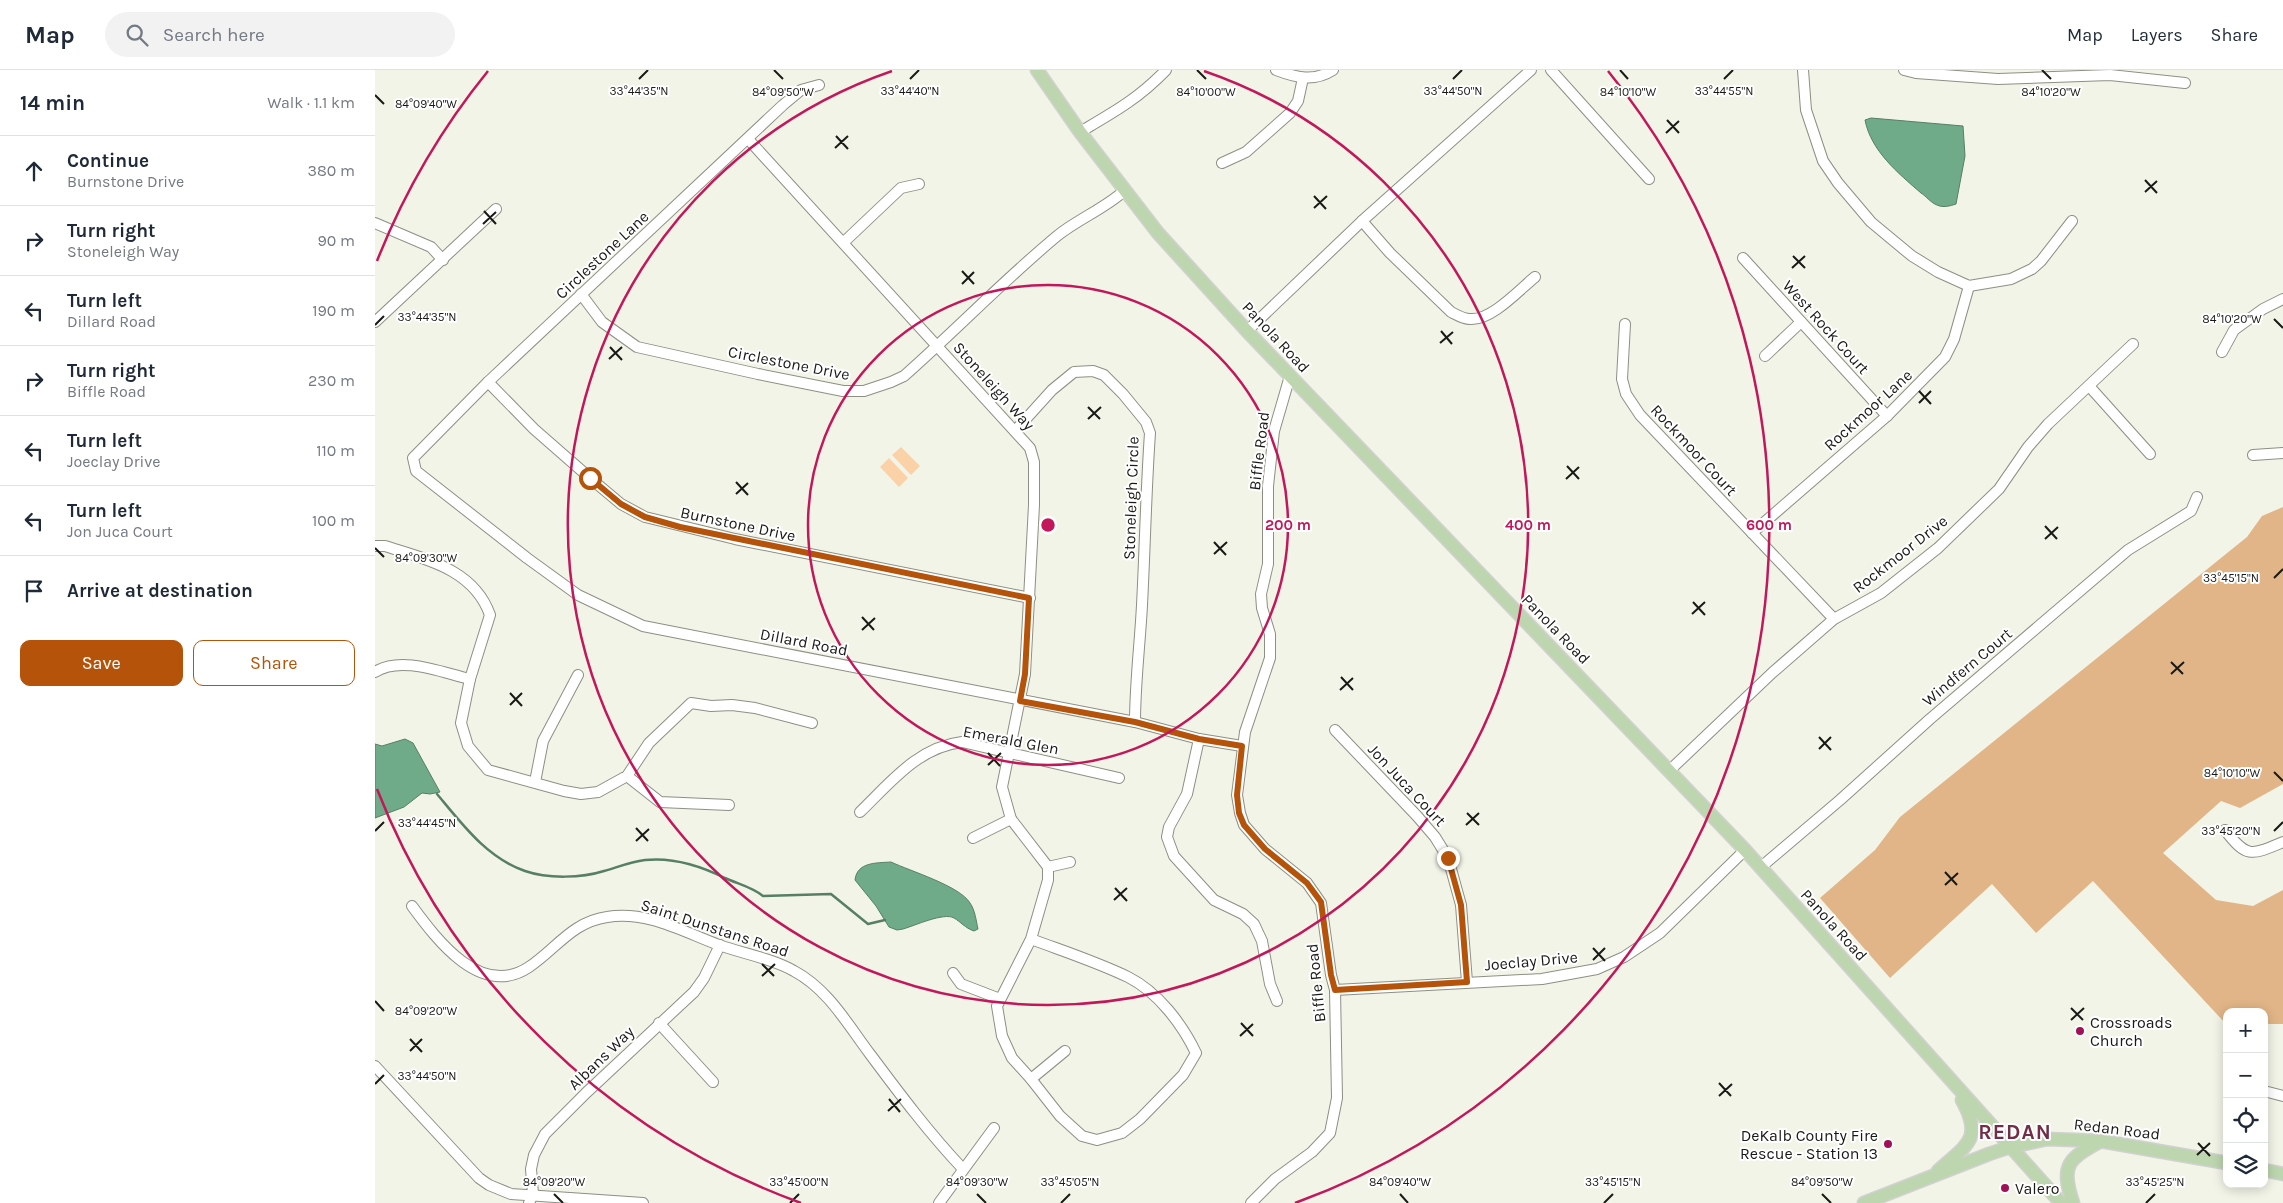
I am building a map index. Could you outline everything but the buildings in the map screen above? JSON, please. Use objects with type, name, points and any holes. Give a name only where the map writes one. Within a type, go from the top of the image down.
[{"type":"main road","name":"Panola Road","points":[[1037,70],[1080,132],[1158,233],[1247,331],[1745,850],[2061,1203]]},
{"type":"main road","points":[[1934,1176],[1970,1141],[1973,1131],[1968,1111],[1951,1081]]},
{"type":"main road","name":"Redan Road","points":[[1864,1203],[2010,1146],[2047,1140],[2101,1140],[2223,1162]]},
{"type":"main road","points":[[2073,1203],[2067,1172],[2071,1160],[2101,1140]]},
{"type":"main road","points":[[2268,1171],[2283,1174]]},
{"type":"street","points":[[1080,132],[1131,102],[1166,70]]},
{"type":"street","points":[[1277,70],[1303,78],[1317,78],[1333,70]]},
{"type":"street","points":[[1247,331],[1362,221],[1531,70]]},
{"type":"street","points":[[1551,70],[1649,179]]},
{"type":"street","points":[[1803,70],[1806,110],[1823,161],[1871,222],[1890,239],[1937,272],[1969,286],[2011,279],[2032,269],[2041,261],[2072,222]]},
{"type":"street","points":[[1904,70],[1916,73],[1998,79],[2110,75],[2185,84]]},
{"type":"street","points":[[1222,163],[1246,152],[1289,113],[1298,101],[1303,78]]},
{"type":"street","name":"Circlestone Lane","points":[[413,458],[488,382],[801,90],[819,85]]},
{"type":"street","name":"Stoneleigh Way","points":[[748,139],[1030,448],[1034,462],[1025,674],[1002,787],[1011,819],[1048,867]]},
{"type":"street","points":[[844,242],[901,188],[919,184]]},
{"type":"street","name":"Circlestone Drive","points":[[581,294],[602,322],[637,347],[843,391],[864,391],[904,376],[996,288],[1060,234],[1112,201],[1124,191]]},
{"type":"street","points":[[375,322],[496,209]]},
{"type":"street","points":[[1362,221],[1390,253],[1451,312],[1461,317],[1471,319],[1489,315],[1535,277]]},
{"type":"street","points":[[375,223],[431,247],[443,260]]},
{"type":"street","name":"West Rock Court","points":[[1743,258],[1887,416]]},
{"type":"street","name":"Rockmoor Lane","points":[[1752,533],[1887,416],[1945,357],[1955,339],[1969,286]]},
{"type":"street","points":[[2222,352],[2234,330],[2263,309],[2283,299]]},
{"type":"street","points":[[1765,356],[1801,322]]},
{"type":"street","name":"Rockmoor Court","points":[[1625,324],[1622,379],[1626,394],[1640,415],[1834,619]]},
{"type":"street","name":"Rockmoor Drive","points":[[1669,771],[1772,673],[1834,619],[1881,592],[1938,548],[1999,489],[2038,435],[2133,344]]},
{"type":"street","name":"Stoneleigh Circle","points":[[1015,431],[1052,390],[1074,372],[1093,371],[1104,375],[1123,394],[1146,422],[1150,433],[1145,506],[1142,606],[1135,686],[1135,722]]},
{"type":"street","name":"Biffle Road","points":[[1251,1203],[1275,1179],[1312,1152],[1330,1133],[1337,1098],[1335,990],[1331,975],[1321,902],[1307,883],[1265,849],[1244,825],[1239,813],[1237,795],[1242,746],[1248,718],[1270,658],[1270,634],[1262,608],[1261,594],[1268,564],[1268,486],[1274,431],[1290,376]]},
{"type":"street","name":"Burnstone Drive","points":[[488,382],[534,429],[590,478],[621,504],[645,517],[735,539],[1029,598]]},
{"type":"street","points":[[2089,386],[2150,454]]},
{"type":"street","points":[[2253,455],[2283,453]]},
{"type":"street","name":"Dillard Road","points":[[413,458],[416,471],[527,558],[578,595],[643,626],[1135,722],[1199,739],[1242,746]]},
{"type":"street","name":"Windfern Court","points":[[1761,868],[1930,719],[2128,550],[2191,511],[2197,497]]},
{"type":"street","points":[[375,546],[385,546],[442,565],[455,572],[472,586],[487,605],[490,614],[470,680],[461,723],[468,746],[488,770],[535,782],[564,792],[581,794],[598,792],[627,776],[649,743],[691,703],[711,706],[732,704],[812,723]]},
{"type":"street","points":[[375,672],[399,665],[413,666],[470,680]]},
{"type":"street","points":[[535,782],[543,741],[578,674]]},
{"type":"street","name":"Jon Juca Court","points":[[1335,730],[1417,816],[1435,837],[1448,858],[1461,905],[1467,982]]},
{"type":"street","points":[[1199,739],[1187,794],[1169,827],[1167,837],[1174,856],[1214,900],[1243,914],[1254,924],[1262,941],[1270,984],[1277,1001]]},
{"type":"street","name":"Emerald Glen","points":[[860,812],[904,770],[929,751],[946,744],[962,742],[1119,778]]},
{"type":"street","points":[[627,776],[660,802],[729,805]]},
{"type":"street","points":[[973,838],[1011,819]]},
{"type":"street","points":[[2225,830],[2237,846],[2247,852],[2258,852],[2283,842]]},
{"type":"street","name":"Joeclay Drive","points":[[1335,990],[1542,979],[1597,969],[1624,957],[1660,933],[1745,850]]},
{"type":"street","points":[[1031,939],[1129,977],[1154,996],[1185,1030],[1196,1053],[1183,1075],[1167,1094],[1122,1133],[1097,1140],[1081,1136],[1060,1116],[1012,1058],[1002,1036],[997,1006],[1031,939],[1048,880],[1048,867],[1070,862]]},
{"type":"street","name":"Saint Dunstans Road","points":[[412,906],[456,955],[471,968],[489,976],[507,975],[528,968],[564,935],[579,926],[606,917],[642,917],[780,964],[804,977],[823,992],[886,1075],[963,1169]]},
{"type":"street","name":"Albans Way","points":[[531,1199],[531,1169],[534,1155],[545,1134],[586,1092],[694,992],[704,978],[720,945]]},
{"type":"street","points":[[953,973],[961,984],[1000,999]]},
{"type":"street","points":[[659,1023],[713,1082]]},
{"type":"street","points":[[1031,1079],[1065,1051]]},
{"type":"street","points":[[375,1066],[479,1178],[494,1188],[531,1199],[643,1203]]},
{"type":"street","points":[[2268,1092],[2283,1096]]},
{"type":"street","points":[[939,1203],[994,1128]]},
{"type":"shaded area","points":[[1871,118],[1963,126],[1965,156],[1956,204],[1944,207],[1935,204],[1887,161],[1873,142],[1868,131],[1865,120]]},
{"type":"shaded area","points":[[901,447],[920,466],[911,475],[892,455]]},
{"type":"shaded area","points":[[889,458],[908,478],[899,487],[880,467]]},
{"type":"shaded area","points":[[2283,507],[2283,784],[2240,808],[2221,801],[2163,853],[2216,900],[2253,906],[2283,890],[2283,1024],[2268,1024],[2268,1008],[2223,1008],[2223,1021],[2093,881],[2036,933],[1992,884],[1890,978],[1820,898],[1875,850],[1900,817],[2247,537],[2262,516]]},
{"type":"shaded area","points":[[405,739],[413,743],[440,792],[422,793],[404,807],[375,818],[375,744],[382,746]]},
{"type":"shaded area","points":[[891,862],[934,879],[965,897],[973,909],[978,929],[971,930],[954,918],[949,917],[936,918],[897,930],[889,927],[876,906],[855,880],[859,870],[863,867],[874,863]]},
{"type":"waterway","points":[[437,794],[487,849],[511,865],[534,874],[575,876],[595,873],[645,860],[676,861],[706,870],[750,888],[763,896],[831,894],[868,924],[885,920]]},
{"type":"place","name":"Crossroads Church","points":[[2080,1031]]},
{"type":"place","name":"DeKalb County Fire Rescue - Station 13","points":[[1888,1144]]},
{"type":"place","name":"Valero","points":[[2005,1188]]},
{"type":"district","name":"REDAN","points":[[2015,1132]]},
{"type":"route","points":[[590,478],[621,504],[645,517],[680,527],[1029,598],[1025,674],[1020,701],[1135,722],[1199,739],[1242,746],[1237,795],[1239,813],[1244,825],[1265,849],[1307,883],[1321,902],[1331,975],[1335,990],[1467,982],[1461,905],[1448,858]]}]
